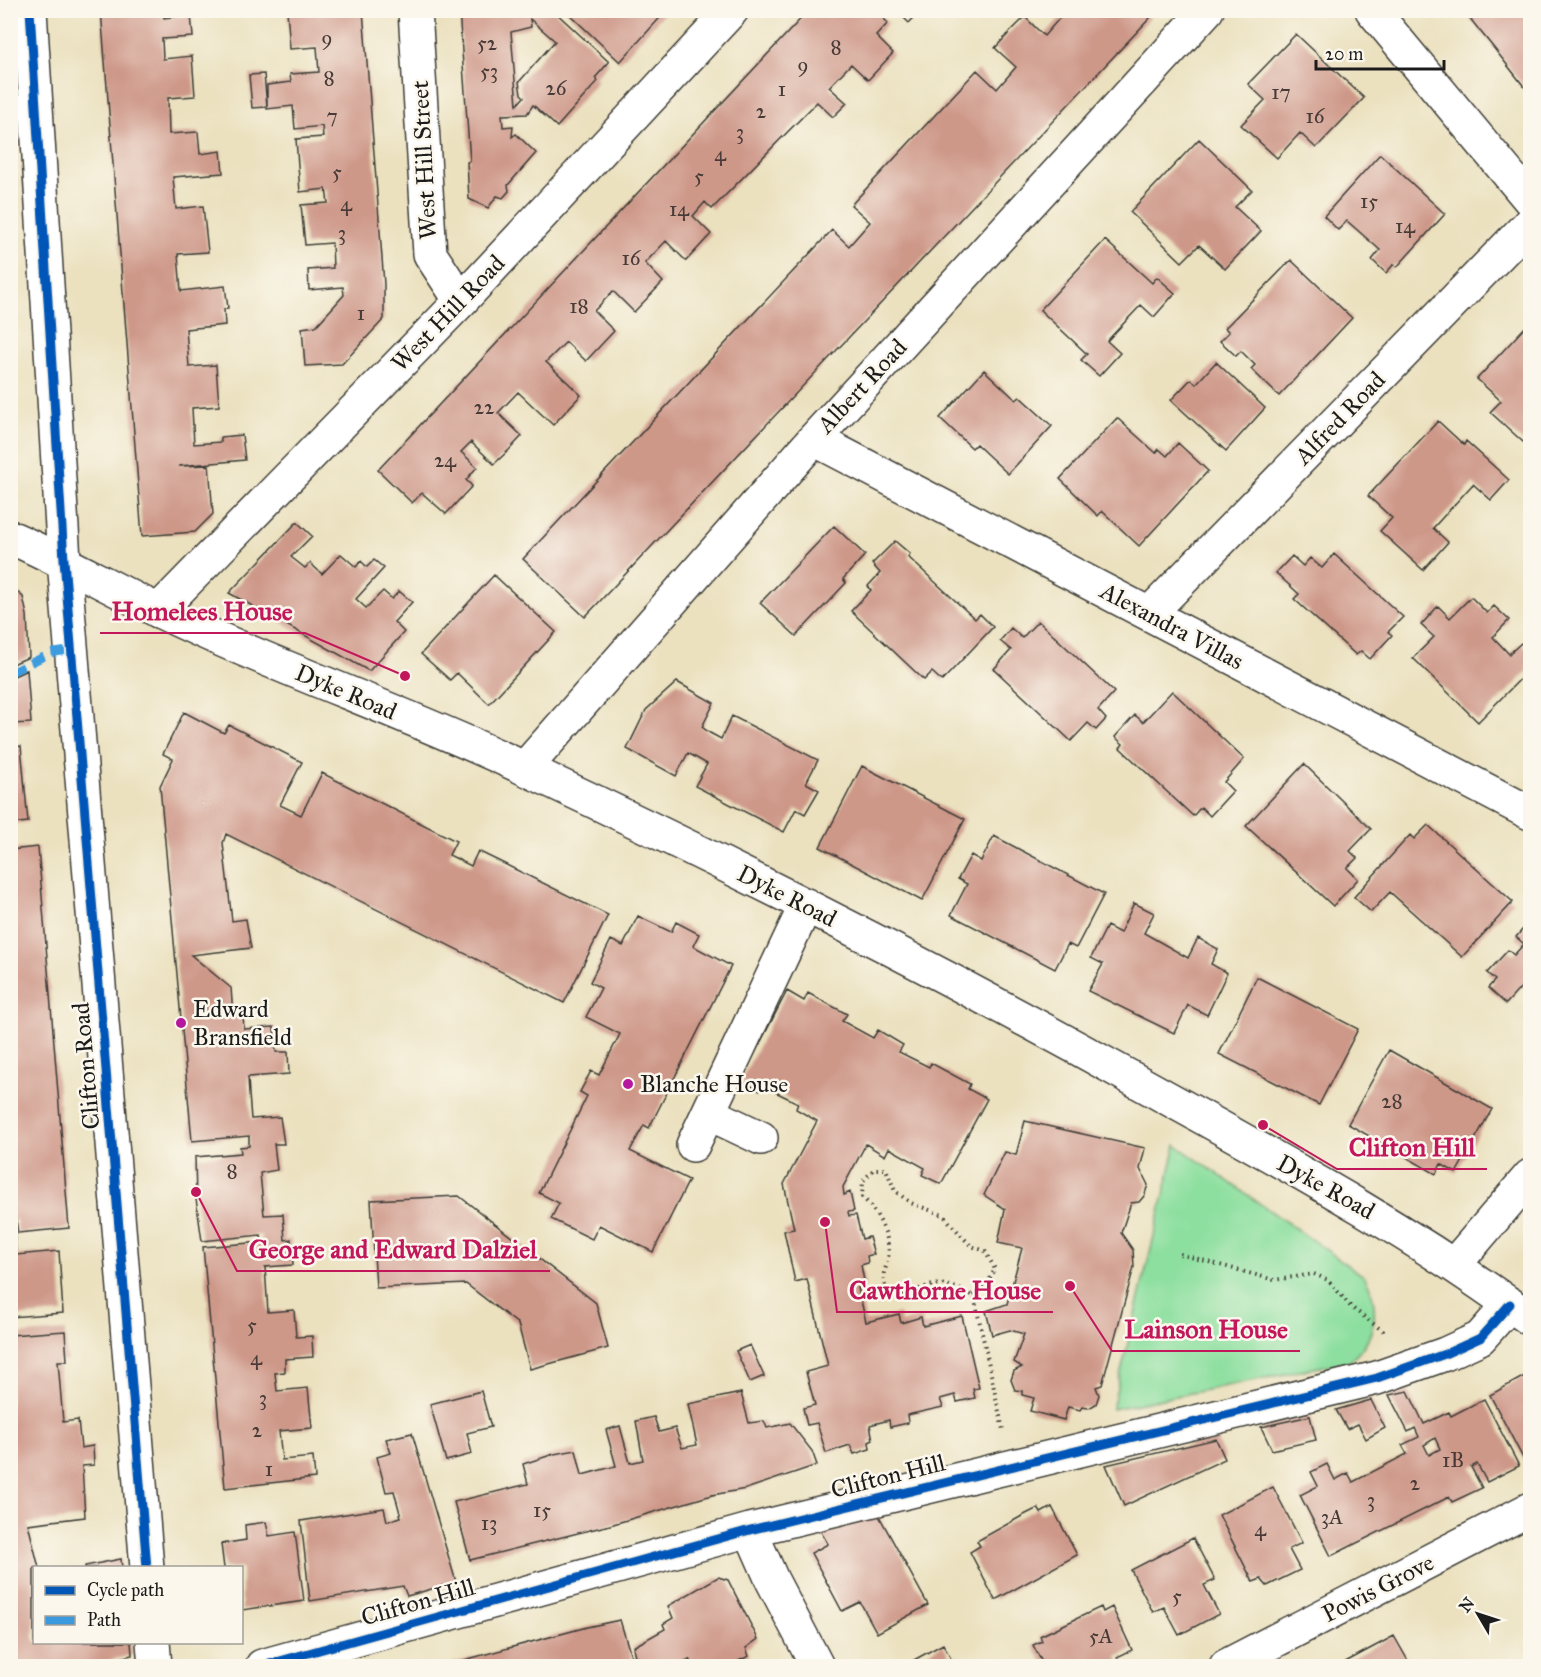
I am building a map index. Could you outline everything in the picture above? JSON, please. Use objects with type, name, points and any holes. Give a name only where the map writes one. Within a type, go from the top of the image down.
[{"type":"street","name":"Clifton Road","points":[[30,10],[64,560],[147,1566]]},
{"type":"street","name":"West Hill Street","points":[[415,10],[430,254],[461,301]]},
{"type":"street","name":"West Hill Road","points":[[158,610],[461,301],[732,10]]},
{"type":"street","name":"Albert Road","points":[[525,768],[814,439],[1207,10]]},
{"type":"street","points":[[1372,10],[1530,200]]},
{"type":"street","name":"Alfred Road","points":[[1149,614],[1530,223]]},
{"type":"street","name":"Alexandra Villas","points":[[814,439],[1530,813]]},
{"type":"street","name":"Dyke Road","points":[[10,537],[64,560],[158,610],[525,768],[806,905],[1053,1034],[1376,1214],[1454,1264],[1520,1312]]},
{"type":"street","points":[[693,1145],[806,905]]},
{"type":"street","points":[[708,1113],[761,1138]]},
{"type":"street","points":[[1454,1264],[1530,1176]]},
{"type":"street","name":"Clifton Hill","points":[[262,1666],[750,1530],[1393,1372],[1445,1354],[1480,1338],[1520,1312]]},
{"type":"street","name":"Powis Grove","points":[[1226,1666],[1530,1509]]},
{"type":"street","points":[[750,1530],[772,1580],[817,1666]]},
{"type":"street","points":[[153,1644],[155,1666]]},
{"type":"path","points":[[874,1169],[886,1169],[895,1191],[911,1203],[943,1215],[971,1246],[985,1251],[995,1269],[987,1286],[974,1296],[948,1283],[923,1287],[901,1297],[886,1290],[881,1273],[888,1256],[884,1231],[874,1209],[862,1197],[863,1181],[874,1169]]},
{"type":"path","points":[[1180,1254],[1274,1280],[1314,1274],[1328,1280],[1351,1307],[1383,1331],[1393,1372]]},
{"type":"path","points":[[974,1296],[1011,1465]]},
{"type":"green space","points":[[1176,1145],[1365,1277],[1373,1300],[1374,1322],[1366,1342],[1350,1361],[1112,1409]]},
{"type":"building","points":[[101,10],[163,10],[164,18],[191,15],[193,37],[162,39],[163,59],[192,56],[195,96],[168,98],[169,134],[198,132],[200,154],[221,151],[223,173],[173,177],[176,209],[203,206],[208,252],[178,254],[181,291],[225,286],[228,308],[224,309],[225,325],[186,329],[189,367],[216,365],[219,406],[192,408],[194,444],[221,442],[221,437],[242,435],[245,460],[179,466],[209,465],[213,514],[195,532],[142,536]]},
{"type":"building","points":[[287,10],[363,10],[384,284],[384,319],[342,364],[305,366],[302,328],[316,326],[344,295],[343,287],[309,290],[308,270],[333,268],[332,243],[305,245],[301,205],[328,203],[326,189],[300,192],[296,139],[323,137],[322,126],[295,129],[293,106],[267,109],[267,85],[291,82],[290,74],[319,72],[317,47],[290,49]]},
{"type":"building","points":[[459,10],[553,10],[609,62],[595,78],[598,81],[557,127],[533,105],[527,114],[502,115],[503,127],[513,126],[512,137],[516,134],[536,153],[508,185],[509,191],[503,198],[497,196],[488,208],[469,199],[467,162],[470,161]],"holes":[[[530,19],[555,41],[519,82],[521,94],[524,97],[517,105],[511,32],[531,27]]]},
{"type":"building","points":[[565,10],[667,10],[620,62]]},
{"type":"building","points":[[809,10],[875,10],[888,23],[876,36],[893,53],[868,80],[851,64],[829,87],[847,103],[833,117],[817,102],[712,209],[705,202],[693,216],[711,234],[686,261],[666,241],[645,263],[663,282],[634,312],[613,291],[594,311],[614,331],[586,361],[566,342],[546,362],[581,395],[553,425],[518,392],[498,413],[522,436],[509,450],[494,464],[471,442],[461,452],[477,467],[466,480],[472,486],[446,514],[422,493],[412,503],[378,470]]},
{"type":"building","points":[[896,10],[921,10],[909,23]]},
{"type":"building","points":[[1061,10],[1142,10],[1150,18],[585,617],[523,559],[832,230],[849,246],[870,222],[851,205],[977,70],[997,89],[1016,67],[995,48],[1010,32],[1025,17],[1044,36],[1064,13]]},
{"type":"building","points":[[1463,10],[1530,10],[1530,94],[1493,47]]},
{"type":"building","points":[[1296,34],[1364,98],[1316,148],[1300,133],[1277,158],[1241,125],[1265,100],[1248,84]]},
{"type":"building","points":[[264,74],[267,107],[252,108],[249,75]]},
{"type":"building","points":[[1199,139],[1252,190],[1235,207],[1261,231],[1225,269],[1199,245],[1182,262],[1130,212]]},
{"type":"building","points":[[1380,154],[1445,214],[1397,267],[1394,264],[1386,273],[1372,260],[1380,250],[1347,221],[1338,230],[1324,216]]},
{"type":"building","points":[[1105,240],[1152,283],[1157,277],[1175,293],[1154,317],[1141,305],[1107,341],[1120,353],[1099,376],[1081,360],[1087,354],[1040,310]]},
{"type":"building","points":[[1291,260],[1352,318],[1279,396],[1251,369],[1255,365],[1241,351],[1236,356],[1220,341],[1229,332],[1225,328]]},
{"type":"building","points":[[1527,325],[1530,328],[1530,434],[1523,442],[1490,412],[1501,401],[1477,379]]},
{"type":"building","points":[[1216,362],[1265,408],[1226,451],[1171,400],[1191,379],[1196,384]]},
{"type":"building","points":[[984,370],[1016,400],[1020,397],[1052,426],[1008,474],[976,444],[972,448],[940,418]]},
{"type":"building","points":[[1117,418],[1156,453],[1159,449],[1167,456],[1178,443],[1208,471],[1139,546],[1102,511],[1098,516],[1060,479]]},
{"type":"building","points":[[1438,421],[1464,445],[1466,441],[1509,480],[1491,500],[1473,484],[1433,528],[1448,542],[1423,570],[1380,531],[1392,518],[1368,496]]},
{"type":"building","points":[[297,522],[312,536],[291,557],[305,568],[310,563],[322,574],[341,554],[356,567],[361,561],[367,567],[374,560],[384,568],[356,599],[366,608],[383,591],[392,599],[399,591],[412,602],[394,622],[404,632],[369,671],[229,593]]},
{"type":"building","points":[[834,526],[865,555],[843,579],[846,583],[796,636],[760,603]]},
{"type":"building","points":[[895,541],[910,554],[908,557],[975,619],[980,614],[993,627],[942,681],[932,672],[924,680],[851,611],[871,590],[868,586],[880,573],[872,564]]},
{"type":"building","points":[[1334,554],[1403,617],[1388,632],[1392,635],[1370,659],[1361,651],[1356,655],[1294,599],[1299,594],[1276,573],[1292,556],[1303,566],[1310,558],[1322,568]]},
{"type":"building","points":[[494,575],[556,632],[489,704],[457,673],[450,680],[421,654]]},
{"type":"building","points":[[10,585],[23,597],[27,615],[29,657],[10,665]]},
{"type":"building","points":[[1471,597],[1487,613],[1494,606],[1509,620],[1493,637],[1509,654],[1521,643],[1530,652],[1530,663],[1526,667],[1529,670],[1478,722],[1413,658],[1434,637],[1421,625],[1438,606],[1450,618]]},
{"type":"building","points":[[1038,621],[1114,692],[1098,710],[1106,719],[1096,730],[1088,723],[1071,741],[994,669],[1011,650],[1000,641],[1011,628],[1022,638]]},
{"type":"building","points":[[27,670],[31,723],[10,724],[10,678]]},
{"type":"building","points":[[677,682],[714,703],[702,727],[710,733],[721,739],[732,716],[818,760],[806,783],[819,790],[805,814],[796,809],[784,832],[695,786],[707,764],[688,753],[676,776],[627,749],[646,710]]},
{"type":"building","points":[[1172,691],[1244,759],[1224,782],[1233,791],[1210,816],[1201,807],[1193,816],[1120,748],[1123,744],[1115,737],[1135,715],[1143,722]]},
{"type":"building","points":[[184,712],[224,733],[229,725],[302,762],[280,805],[301,815],[322,773],[456,841],[449,855],[471,866],[478,851],[608,915],[564,1003],[226,834],[223,843],[232,921],[246,919],[251,948],[191,955],[231,988],[233,1015],[243,1015],[244,1029],[274,1027],[276,1052],[288,1052],[289,1074],[248,1077],[249,1094],[251,1119],[280,1117],[284,1144],[274,1144],[277,1170],[260,1173],[264,1215],[283,1214],[285,1240],[291,1239],[293,1265],[265,1267],[268,1312],[294,1310],[296,1337],[312,1336],[313,1357],[285,1359],[285,1372],[275,1373],[277,1391],[308,1388],[312,1428],[279,1431],[282,1460],[313,1457],[315,1478],[225,1488],[203,1247],[262,1242],[261,1235],[202,1241],[196,1199],[195,1157],[241,1153],[240,1147],[249,1146],[249,1136],[192,1141],[160,786],[173,759],[163,754]]},
{"type":"building","points":[[21,746],[28,822],[10,824],[10,747]]},
{"type":"building","points":[[1304,764],[1371,829],[1350,851],[1357,858],[1347,868],[1358,879],[1333,906],[1246,826]]},
{"type":"building","points":[[862,766],[965,819],[922,901],[820,847]]},
{"type":"building","points":[[1428,825],[1513,902],[1462,957],[1390,892],[1371,912],[1354,897],[1410,835],[1414,839]]},
{"type":"building","points":[[994,836],[1104,894],[1076,948],[1068,944],[1055,969],[951,915],[967,884],[958,879],[971,855],[981,861]]},
{"type":"building","points":[[38,847],[69,1228],[18,1233],[16,1220],[10,1220],[10,850]]},
{"type":"building","points":[[1134,903],[1154,913],[1144,933],[1188,958],[1198,938],[1218,949],[1211,964],[1227,973],[1207,1015],[1188,1005],[1174,1033],[1088,991],[1103,964],[1091,958],[1107,926],[1120,933]]},
{"type":"building","name":"Blanche House","points":[[638,916],[671,932],[676,922],[699,934],[693,946],[731,966],[649,1128],[644,1125],[630,1151],[689,1180],[653,1252],[599,1225],[592,1239],[551,1219],[559,1203],[539,1193],[587,1096],[580,1092],[591,1071],[599,1075],[620,1034],[586,1017],[601,988],[590,982],[611,940],[623,946]]},
{"type":"building","points":[[1530,921],[1530,992],[1523,985],[1506,1004],[1488,988],[1495,980],[1487,973],[1508,950],[1514,955],[1524,944],[1516,937]]},
{"type":"building","points":[[1257,977],[1358,1029],[1319,1105],[1219,1054]]},
{"type":"building","points":[[787,991],[804,1001],[808,993],[847,1014],[842,1021],[873,1038],[878,1030],[903,1045],[899,1052],[929,1067],[931,1063],[970,1084],[968,1089],[987,1099],[941,1184],[922,1175],[925,1168],[889,1148],[885,1156],[866,1144],[843,1187],[844,1195],[850,1192],[854,1211],[848,1212],[849,1216],[856,1215],[862,1239],[869,1237],[874,1254],[867,1256],[868,1263],[861,1265],[865,1286],[858,1288],[866,1322],[899,1314],[901,1323],[921,1317],[923,1326],[962,1316],[979,1388],[973,1389],[975,1398],[957,1402],[955,1395],[940,1399],[943,1407],[907,1415],[908,1423],[890,1427],[889,1420],[870,1425],[873,1440],[869,1442],[870,1449],[854,1454],[850,1445],[826,1453],[817,1423],[807,1425],[803,1408],[815,1405],[806,1372],[828,1366],[807,1279],[795,1282],[784,1231],[794,1229],[784,1184],[817,1121],[796,1109],[798,1103],[763,1086],[760,1091],[741,1080]]},
{"type":"building","points":[[1389,1050],[1492,1109],[1456,1173],[1441,1164],[1436,1174],[1348,1124]]},
{"type":"building","points":[[1025,1121],[1145,1148],[1140,1169],[1148,1185],[1139,1202],[1131,1203],[1121,1233],[1133,1250],[1134,1267],[1102,1385],[1096,1387],[1099,1395],[1096,1404],[1089,1408],[1082,1407],[1080,1410],[1068,1407],[1064,1420],[1030,1411],[1034,1398],[1022,1395],[1022,1391],[1015,1390],[1011,1380],[1014,1371],[1022,1367],[1014,1362],[1024,1334],[1010,1330],[992,1335],[986,1311],[1007,1304],[1022,1248],[998,1243],[1005,1209],[984,1195],[1005,1152],[1016,1155]]},
{"type":"building","points":[[459,1196],[596,1303],[608,1348],[530,1369],[518,1324],[466,1284],[376,1288],[371,1200]]},
{"type":"building","points":[[10,1234],[15,1234],[16,1255],[59,1251],[63,1313],[10,1317]]},
{"type":"building","points":[[65,1331],[67,1361],[58,1361],[63,1422],[78,1420],[81,1448],[93,1446],[94,1465],[82,1466],[85,1517],[28,1524],[38,1566],[33,1566],[33,1644],[131,1644],[132,1655],[87,1666],[10,1666],[10,1335]]},
{"type":"building","points":[[750,1345],[764,1376],[750,1382],[736,1351]]},
{"type":"building","points":[[1530,1373],[1530,1459],[1525,1462],[1490,1395]]},
{"type":"building","points":[[481,1391],[491,1427],[467,1433],[472,1454],[446,1461],[430,1404]]},
{"type":"building","points":[[1408,1391],[1424,1424],[1449,1412],[1451,1416],[1484,1399],[1519,1466],[1487,1482],[1477,1464],[1471,1467],[1482,1488],[1452,1502],[1449,1497],[1331,1556],[1300,1495],[1318,1486],[1311,1472],[1327,1464],[1335,1480],[1348,1473],[1353,1482],[1407,1454],[1402,1445],[1419,1437],[1415,1428],[1408,1432],[1389,1395]],"holes":[[[1435,1438],[1440,1449],[1429,1455],[1424,1445]]]},
{"type":"building","points":[[741,1393],[749,1423],[764,1421],[767,1428],[790,1423],[812,1451],[817,1465],[746,1489],[712,1495],[610,1525],[470,1560],[454,1502],[528,1484],[523,1464],[554,1454],[576,1450],[582,1475],[616,1466],[606,1430],[620,1426],[630,1463],[643,1460],[636,1421],[654,1417],[659,1432],[675,1428],[682,1448],[697,1445],[688,1404]]},
{"type":"building","points":[[1371,1400],[1385,1428],[1366,1439],[1358,1424],[1347,1429],[1336,1410]]},
{"type":"building","points":[[1310,1416],[1316,1440],[1272,1450],[1261,1427]]},
{"type":"building","points":[[412,1433],[456,1582],[407,1596],[403,1586],[310,1601],[301,1521],[384,1508],[387,1521],[401,1517],[394,1491],[386,1492],[377,1457],[391,1453],[386,1439]]},
{"type":"building","points":[[1216,1439],[1225,1459],[1124,1506],[1106,1465]]},
{"type":"building","points":[[1273,1487],[1302,1543],[1289,1549],[1300,1570],[1267,1586],[1261,1579],[1253,1582],[1219,1515]]},
{"type":"building","points":[[1052,1507],[1077,1555],[995,1600],[970,1552],[980,1546],[977,1541],[1022,1516],[1038,1508],[1041,1513]]},
{"type":"building","points":[[878,1514],[928,1605],[877,1633],[860,1602],[842,1611],[811,1553],[828,1544],[820,1530]]},
{"type":"building","points":[[266,1522],[269,1536],[295,1532],[304,1601],[243,1610],[243,1566],[224,1566],[221,1544],[246,1540],[245,1525]]},
{"type":"building","points":[[1193,1538],[1215,1580],[1204,1585],[1219,1614],[1179,1635],[1164,1607],[1153,1612],[1131,1570]]},
{"type":"building","points":[[121,1559],[122,1566],[85,1566]]},
{"type":"building","points":[[718,1577],[728,1580],[758,1639],[746,1648],[749,1656],[728,1666],[693,1666],[689,1659],[680,1664],[682,1666],[637,1666],[633,1647],[665,1629],[663,1624],[673,1618],[668,1606]]},
{"type":"building","points":[[1101,1607],[1103,1612],[1112,1607],[1132,1650],[1117,1657],[1121,1666],[1044,1666],[1033,1645],[1042,1641],[1040,1636]]},
{"type":"building","points":[[620,1620],[634,1666],[442,1666],[587,1627]]},
{"type":"building","points":[[1394,1636],[1411,1666],[1338,1666],[1364,1652]]},
{"type":"building","points":[[943,1644],[955,1666],[903,1666]]},
{"type":"marked path","points":[[10,673],[51,653],[71,650]]},
{"type":"cycle path","points":[[30,10],[64,560],[147,1566]]},
{"type":"cycle path","points":[[262,1666],[750,1530],[1377,1378],[1445,1354],[1480,1338],[1510,1304]]},
{"type":"place","name":"Homelees House","points":[[405,676]]},
{"type":"place","name":"Edward Bransfield","points":[[181,1023]]},
{"type":"place","name":"Blanche House","points":[[628,1084]]},
{"type":"place","name":"Clifton Hill","points":[[1263,1125]]},
{"type":"place","name":"George and Edward Dalziel","points":[[196,1192]]},
{"type":"place","name":"Cawthorne House","points":[[825,1222]]},
{"type":"place","name":"Lainson House","points":[[1070,1286]]}]
